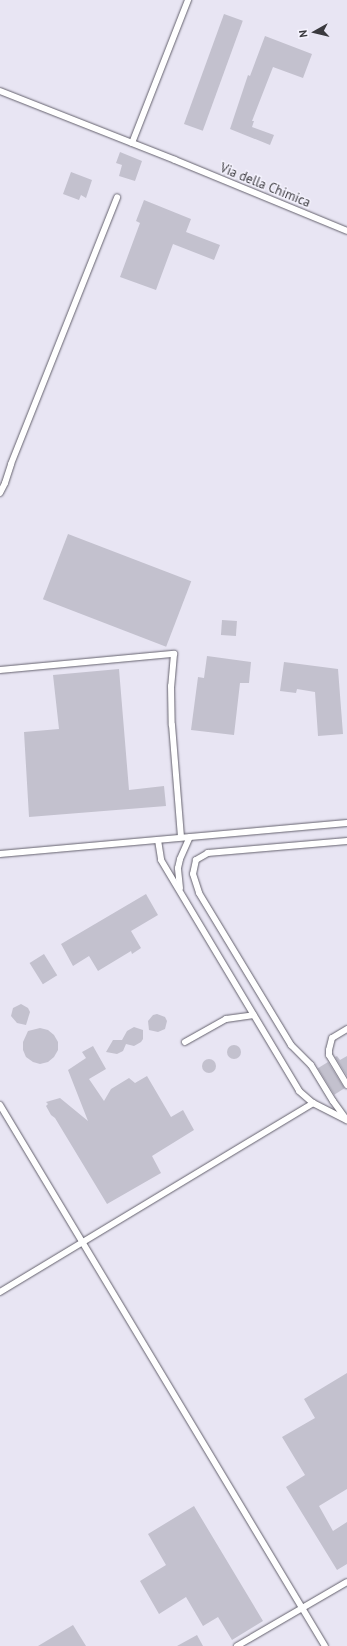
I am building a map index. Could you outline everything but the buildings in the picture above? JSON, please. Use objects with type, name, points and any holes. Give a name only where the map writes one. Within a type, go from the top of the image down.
[{"type":"lane","points":[[132,143],[188,0]]},
{"type":"lane","name":"Via della Chimica","points":[[0,92],[175,160],[347,231]]},
{"type":"lane","points":[[0,493],[6,483],[14,456],[117,197]]},
{"type":"lane","points":[[0,670],[174,654],[171,686],[172,717],[181,837]]},
{"type":"lane","points":[[0,854],[347,823]]},
{"type":"lane","points":[[181,893],[177,878],[178,868],[180,858],[190,837]]},
{"type":"lane","points":[[158,840],[161,860],[298,1090],[313,1103],[347,1120]]},
{"type":"lane","points":[[347,841],[208,853],[196,860],[193,874],[199,893],[291,1045],[311,1065],[333,1101],[347,1120]]},
{"type":"lane","points":[[185,1042],[226,1019],[254,1015]]},
{"type":"lane","points":[[347,1029],[332,1038],[329,1055],[347,1085]]},
{"type":"lane","points":[[0,1292],[313,1103]]},
{"type":"lane","points":[[0,1104],[325,1646]]},
{"type":"lane","points":[[238,1646],[347,1582]]}]
